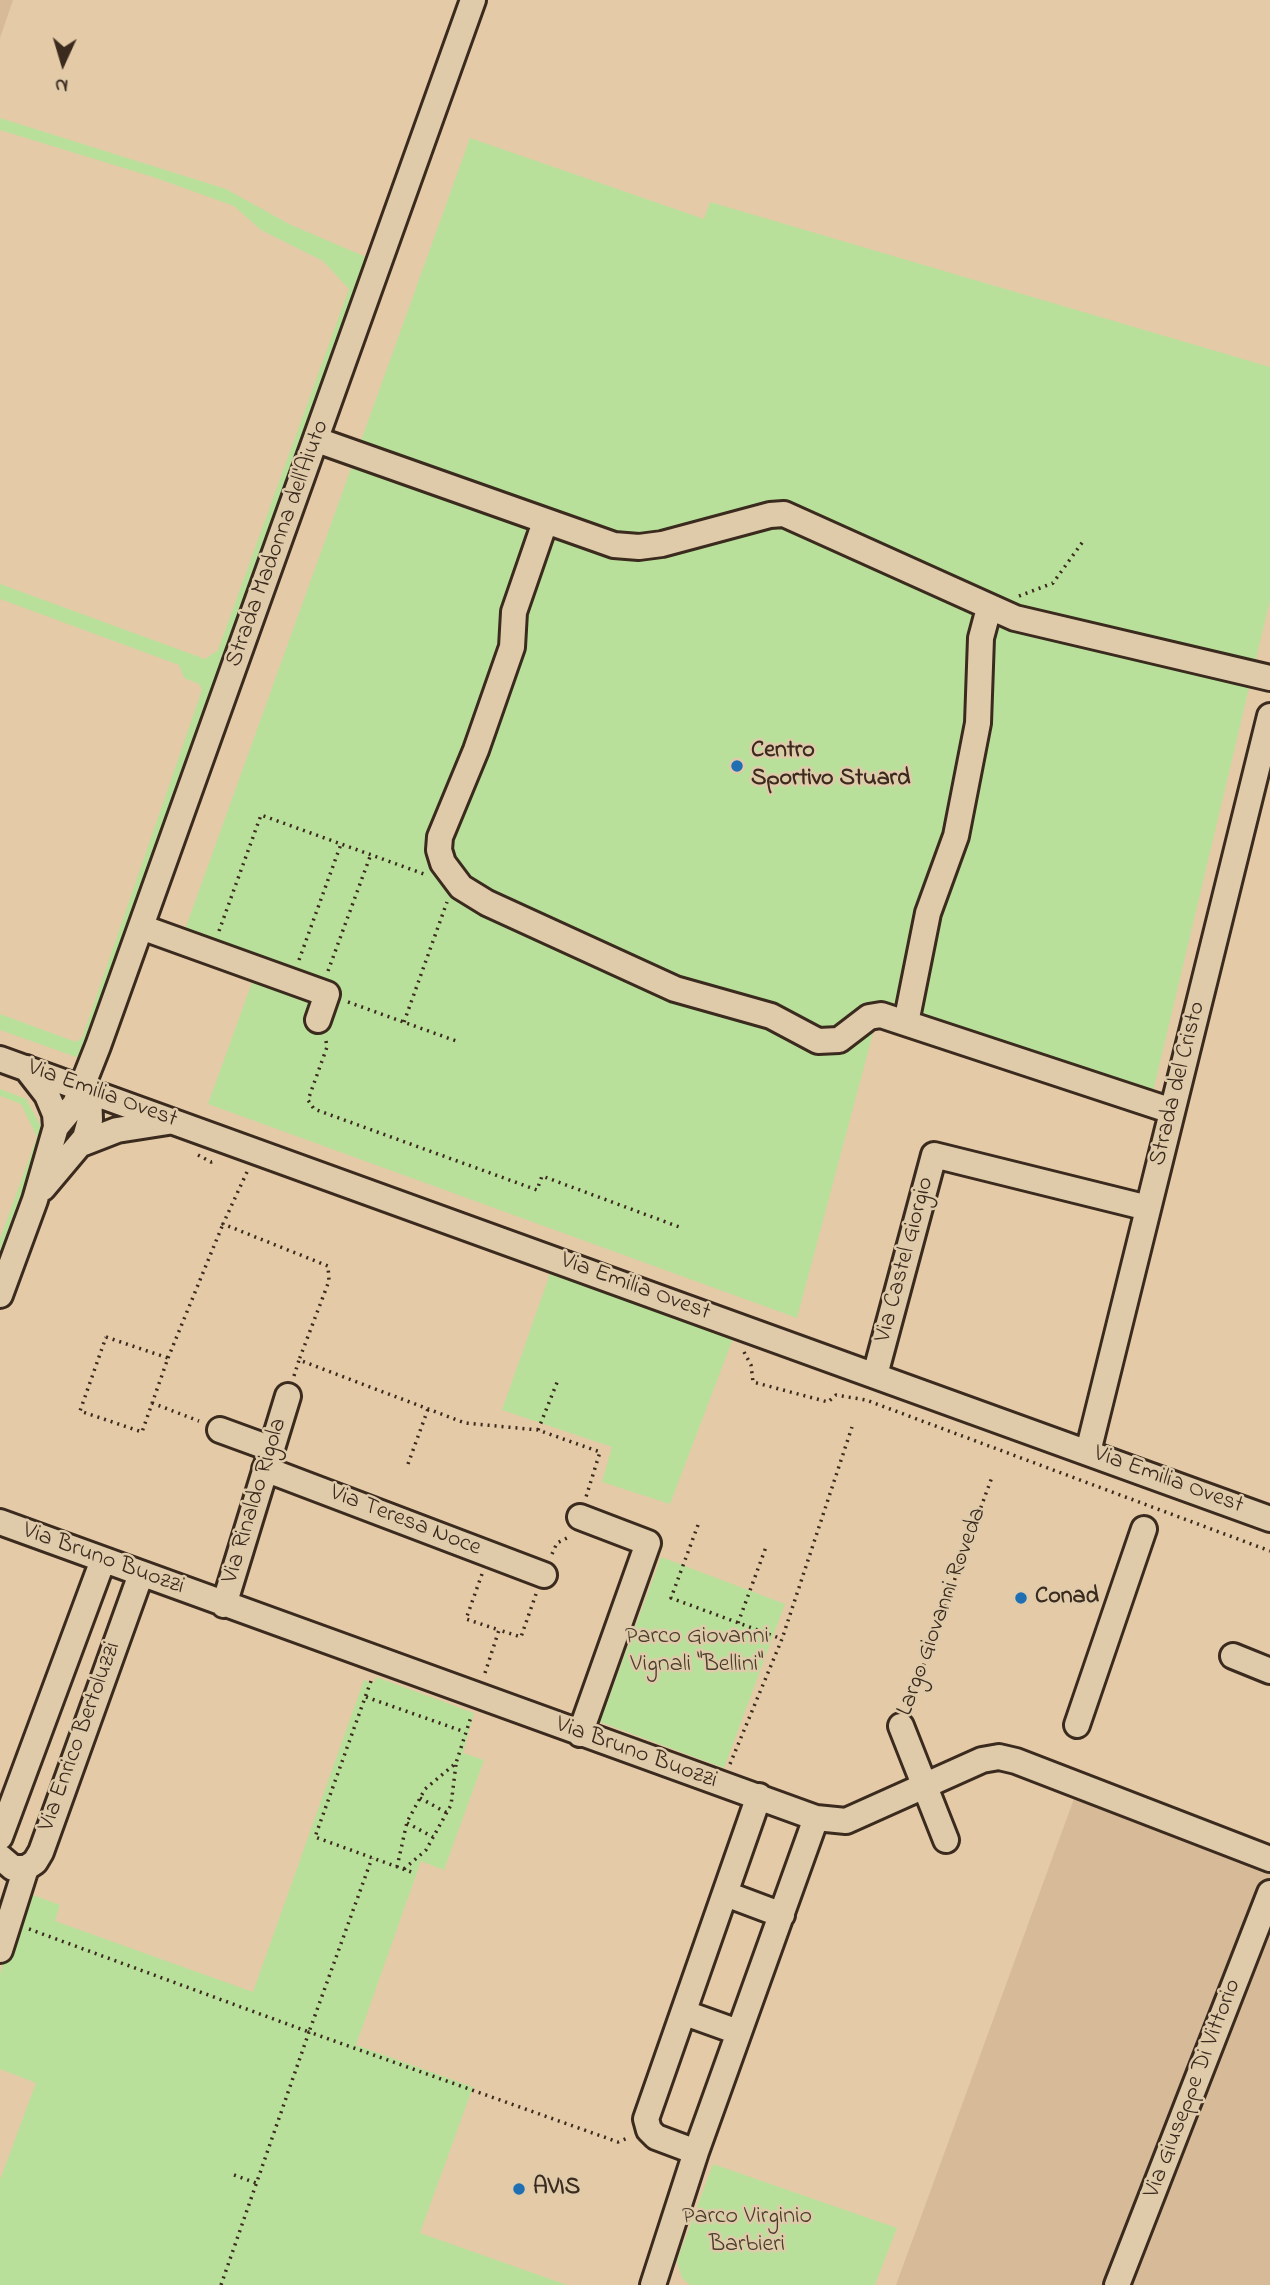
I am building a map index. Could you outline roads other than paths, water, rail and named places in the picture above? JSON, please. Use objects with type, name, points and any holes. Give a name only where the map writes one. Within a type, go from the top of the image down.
[{"type":"street","name":"Strada Madonna dell'Aiuto","points":[[85,1089],[473,0]]},
{"type":"street","points":[[317,440],[601,541],[639,547],[662,544],[770,514],[784,514],[993,609],[1026,621],[1270,678]]},
{"type":"street","points":[[545,522],[513,612],[512,647],[440,837],[439,850],[447,870],[466,891],[675,989],[771,1016],[818,1041],[839,1040],[873,1015],[906,1023],[1172,1111]]},
{"type":"street","points":[[906,1023],[925,926],[958,823],[978,723],[981,638],[993,609]]},
{"type":"street","name":"Strada del Cristo","points":[[1088,1452],[1270,716]]},
{"type":"street","points":[[141,927],[323,993],[324,1025]]},
{"type":"street","name":"Via Emilia Ovest","points":[[0,1059],[1270,1519]]},
{"type":"street","points":[[0,1295],[35,1200],[56,1127],[55,1114],[47,1095],[26,1068]]},
{"type":"street","points":[[56,1127],[85,1089]]},
{"type":"street","points":[[35,1200],[61,1164],[81,1144],[89,1126],[85,1089]]},
{"type":"street","points":[[81,1144],[126,1128],[167,1122],[181,1124]]},
{"type":"street","name":"Via Castel Giorgio","points":[[875,1375],[934,1155],[1148,1208]]},
{"type":"street","name":"Via Rinaldo Rigola","points":[[224,1605],[288,1396]]},
{"type":"street","name":"Via Teresa Noce","points":[[220,1430],[269,1459],[536,1585]]},
{"type":"street","points":[[580,1517],[648,1543],[580,1734]]},
{"type":"street","name":"Via Bruno Buozzi","points":[[0,1522],[816,1818],[846,1821],[990,1757],[1007,1758],[1269,1856]]},
{"type":"street","points":[[1077,1725],[1144,1529]]},
{"type":"street","name":"Via Enrico Bertoluzzi","points":[[0,1837],[103,1560]]},
{"type":"street","name":"Via Enrico Bertoluzzi","points":[[0,1950],[26,1868],[36,1862],[41,1852],[141,1574]]},
{"type":"street","points":[[1233,1656],[1270,1671]]},
{"type":"street","name":"Largo Giovanni Roveda","points":[[901,1726],[946,1840]]},
{"type":"street","points":[[696,2152],[656,2137],[649,2130],[646,2119],[759,1796]]},
{"type":"street","points":[[660,2277],[696,2152],[816,1818]]},
{"type":"street","points":[[0,1857],[13,1868],[26,1868]]},
{"type":"street","name":"Via Giuseppe Di Vittorio","points":[[1117,2285],[1270,1893]]},
{"type":"street","points":[[726,1894],[782,1915]]},
{"type":"street","points":[[685,2013],[738,2032]]},
{"type":"place","name":"Centro Sportivo Stuard","points":[[737,766]]},
{"type":"place","name":"Conad","points":[[1021,1598]]},
{"type":"place","name":"AVIS","points":[[519,2189]]},
{"type":"park label","name":"Parco Giovanni Vignali \"Bellini\"","points":[[697,1652]]},
{"type":"park label","name":"Parco Virginio Barbieri","points":[[747,2232]]}]
